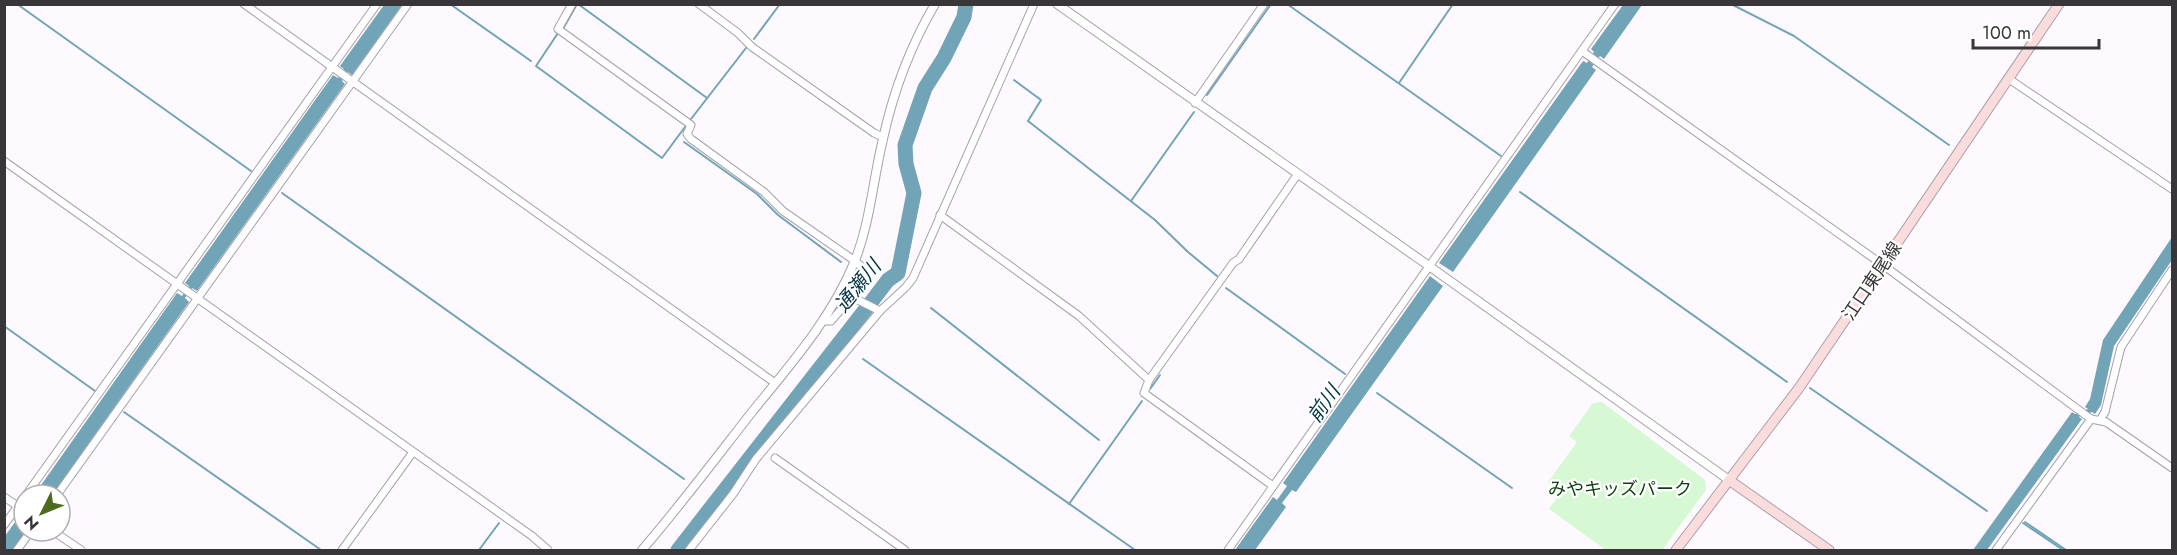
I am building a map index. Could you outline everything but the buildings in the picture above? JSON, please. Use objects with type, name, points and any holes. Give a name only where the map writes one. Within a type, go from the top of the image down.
[{"type":"main road","name":"江口東尾線","points":[[1676,550],[1799,388],[2059,4]]},
{"type":"main road","points":[[1729,480],[1829,550]]},
{"type":"street","points":[[244,4],[776,383]]},
{"type":"street","points":[[35,483],[377,4]]},
{"type":"street","points":[[66,483],[198,298],[346,77],[408,4]]},
{"type":"street","points":[[572,4],[558,29],[692,125],[687,134],[691,139],[764,192],[783,211],[862,267],[853,298],[831,321],[823,321]]},
{"type":"street","points":[[699,4],[752,46],[874,133],[883,137]]},
{"type":"street","points":[[642,550],[776,383],[840,295],[855,261],[865,228],[883,137],[903,74],[922,26],[935,4]]},
{"type":"street","points":[[689,550],[734,494],[756,459],[878,311],[901,292],[913,278],[1034,4]]},
{"type":"street","points":[[1057,4],[1729,480]]},
{"type":"street","points":[[1195,103],[1264,4]]},
{"type":"street","points":[[1228,550],[1615,4]]},
{"type":"street","points":[[1582,51],[1883,266],[2086,415],[2100,420],[2172,468]]},
{"type":"street","points":[[2009,79],[2172,189]]},
{"type":"street","points":[[4,161],[532,536],[548,550]]},
{"type":"street","points":[[1273,486],[1144,393],[1149,380],[1233,263],[1239,259],[1297,175]]},
{"type":"street","points":[[940,215],[1078,316],[1149,380]]},
{"type":"street","points":[[2100,420],[2105,412],[2121,347],[2172,270]]},
{"type":"street","points":[[853,298],[878,311]]},
{"type":"street","points":[[1996,550],[2086,415]]},
{"type":"street","points":[[342,550],[413,452]]},
{"type":"street","points":[[775,458],[905,550]]},
{"type":"green space","name":"みやキッズパーク","points":[[1602,402],[1705,480],[1706,490],[1662,550],[1606,550],[1549,509],[1561,492],[1548,482],[1577,442],[1569,436],[1593,403]]},
{"type":"water","points":[[384,5],[402,5],[352,75],[348,72],[342,81],[345,84],[197,291],[192,288],[185,298],[189,302],[61,483],[42,483],[177,293],[182,296],[189,286],[185,283],[333,75],[338,78],[344,69],[340,66]]},
{"type":"water","points":[[1623,5],[1642,5],[1604,59],[1600,56],[1592,67],[1596,70],[1453,272],[1439,263],[1583,61],[1587,63],[1594,52],[1591,49]]},
{"type":"water","points":[[2172,237],[2172,260],[2114,346],[2101,405],[2095,414],[2092,412],[2079,417],[2082,419],[1987,550],[1973,550],[2072,412],[2075,414],[2088,409],[2085,407],[2090,399],[2103,340]]},
{"type":"water","points":[[1430,276],[1443,286],[1296,492],[1292,490],[1282,503],[1286,507],[1255,550],[1235,550],[1273,497],[1277,500],[1287,486],[1283,483]]},
{"type":"water","points":[[12,526],[12,543],[18,543],[13,550],[5,550],[5,536]]},
{"type":"waterway","points":[[17,4],[251,171]]},
{"type":"waterway","points":[[450,4],[531,61]]},
{"type":"waterway","points":[[564,27],[577,4]]},
{"type":"waterway","points":[[578,4],[707,98]]},
{"type":"waterway","points":[[754,39],[780,4]]},
{"type":"waterway","name":"通瀬川","points":[[678,550],[888,280],[898,273],[914,193],[906,164],[905,145],[925,88],[944,58],[964,17],[966,4]]},
{"type":"waterway","points":[[1207,95],[1271,4]]},
{"type":"waterway","points":[[1287,4],[1501,156]]},
{"type":"waterway","points":[[1399,83],[1453,4]]},
{"type":"waterway","points":[[1731,4],[1794,36],[1949,145]]},
{"type":"waterway","points":[[558,33],[536,66],[662,158],[685,127]]},
{"type":"waterway","points":[[691,119],[746,48]]},
{"type":"waterway","points":[[1014,80],[1041,100],[1028,121],[1155,220],[1217,276]]},
{"type":"waterway","points":[[1131,201],[1194,112]]},
{"type":"waterway","points":[[684,142],[757,194],[778,215],[841,262]]},
{"type":"waterway","points":[[1520,192],[1787,382]]},
{"type":"waterway","points":[[282,193],[684,479]]},
{"type":"waterway","points":[[1226,288],[1345,374]]},
{"type":"waterway","points":[[931,308],[1099,440]]},
{"type":"waterway","points":[[4,326],[95,391]]},
{"type":"waterway","points":[[863,359],[1135,550]]},
{"type":"waterway","points":[[1150,389],[1160,375]]},
{"type":"waterway","points":[[1810,388],[1987,511]]},
{"type":"waterway","points":[[1377,393],[1512,488]]},
{"type":"waterway","points":[[1069,504],[1142,401]]},
{"type":"waterway","points":[[124,412],[321,550]]},
{"type":"waterway","points":[[2025,522],[2066,550]]},
{"type":"waterway","points":[[479,550],[499,523]]},
{"type":"waterway","points":[[2023,523],[2063,550]]},
{"type":"water label","name":"前川","points":[[1324,404]]}]
